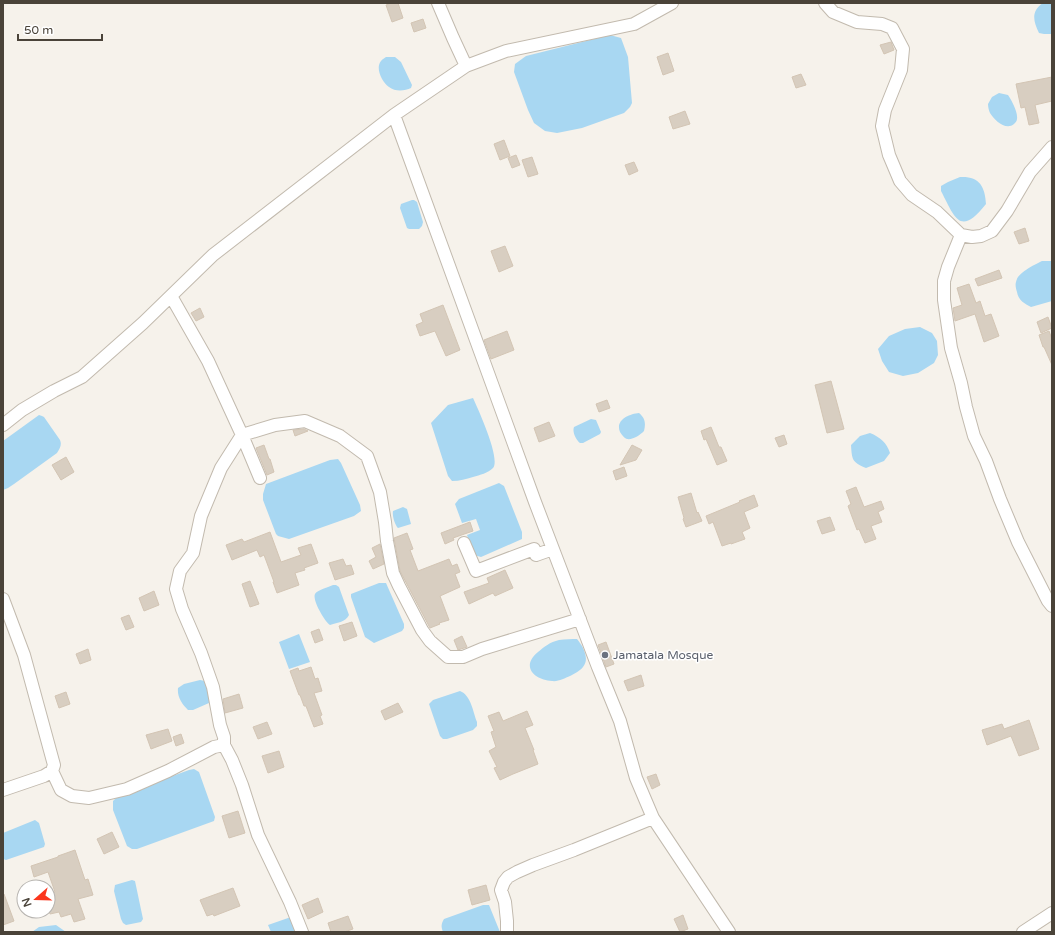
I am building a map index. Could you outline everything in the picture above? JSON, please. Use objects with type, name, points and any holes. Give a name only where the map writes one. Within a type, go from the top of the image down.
[{"type":"street","points":[[438,3],[466,66]]},
{"type":"street","points":[[3,425],[22,410],[54,391],[82,377],[143,323],[214,255],[394,115],[466,66],[506,51],[634,24],[672,3]]},
{"type":"street","points":[[825,3],[833,12],[857,22],[882,24],[892,28],[903,49],[901,70],[885,110],[882,126],[889,155],[900,181],[912,195],[936,212],[961,235],[972,237],[981,236],[992,231],[1007,211],[1030,172],[1052,147]]},
{"type":"street","points":[[394,115],[534,502],[620,722],[636,778],[653,818],[729,932]]},
{"type":"street","points":[[961,235],[944,281],[944,300],[951,348],[974,436],[986,461],[1018,542],[1052,606]]},
{"type":"street","points":[[171,296],[208,361],[260,478]]},
{"type":"street","points":[[302,932],[290,902],[258,835],[242,785],[224,745],[224,737],[220,725],[213,687],[201,653],[182,609],[176,589],[180,571],[193,553],[201,516],[220,468],[242,435],[275,425],[305,421],[340,436],[366,456],[380,492],[393,573],[422,630],[430,641],[448,658],[463,658],[482,649],[580,619]]},
{"type":"street","points":[[464,544],[476,571],[534,548],[536,555],[553,549]]},
{"type":"street","points":[[3,599],[24,655],[54,765],[52,771],[44,776],[3,790]]},
{"type":"street","points":[[52,771],[61,790],[72,796],[88,798],[127,789],[168,771],[214,747],[224,745]]},
{"type":"street","points":[[507,932],[505,902],[501,890],[508,877],[533,865],[653,818]]},
{"type":"street","points":[[1023,932],[1052,913]]},
{"type":"water","points":[[1043,3],[1052,3],[1052,34],[1039,33],[1035,24],[1034,16],[1036,9]]},
{"type":"water","points":[[610,35],[621,38],[628,57],[632,103],[630,107],[624,113],[582,128],[557,133],[545,131],[534,123],[514,72],[515,64],[526,56]]},
{"type":"water","points":[[386,57],[395,57],[401,62],[412,85],[411,88],[406,90],[394,90],[384,82],[380,75],[379,64],[381,60]]},
{"type":"water","points":[[999,93],[1008,95],[1016,110],[1017,120],[1011,126],[1000,124],[994,119],[989,111],[988,104],[992,97]]},
{"type":"water","points":[[960,177],[972,178],[980,183],[984,192],[986,204],[970,220],[964,222],[955,216],[941,191],[941,186]]},
{"type":"water","points":[[412,200],[417,202],[423,222],[419,229],[407,228],[400,208],[401,204]]},
{"type":"water","points":[[1042,261],[1052,261],[1052,301],[1031,307],[1020,299],[1016,288],[1016,283],[1019,275]]},
{"type":"water","points":[[920,327],[932,333],[937,341],[938,355],[934,363],[918,373],[903,376],[889,372],[882,361],[878,349],[889,336],[905,329]]},
{"type":"water","points":[[473,398],[492,445],[495,463],[493,468],[484,474],[463,480],[452,481],[448,476],[431,423],[448,405]]},
{"type":"water","points":[[639,413],[643,417],[645,426],[644,431],[634,438],[626,439],[620,432],[619,424],[627,416]]},
{"type":"water","points":[[39,415],[44,417],[60,440],[60,448],[57,453],[14,484],[3,490],[3,441]]},
{"type":"water","points":[[591,419],[596,420],[601,432],[583,443],[580,443],[575,436],[574,427]]},
{"type":"water","points":[[870,433],[883,441],[890,453],[884,461],[866,468],[855,462],[852,457],[851,445],[860,436]]},
{"type":"water","points":[[338,459],[360,505],[361,511],[354,516],[289,539],[278,536],[263,500],[266,484],[330,460]]},
{"type":"water","points":[[499,483],[504,486],[522,532],[522,539],[481,557],[474,555],[467,535],[480,530],[476,519],[462,523],[455,504],[459,499]]},
{"type":"water","points":[[403,507],[407,509],[411,524],[398,528],[394,520],[393,511]]},
{"type":"water","points":[[379,583],[386,583],[404,624],[404,628],[402,631],[374,643],[365,637],[351,594]]},
{"type":"water","points":[[333,585],[339,587],[349,615],[343,621],[330,625],[325,620],[315,601],[315,594],[318,591]]},
{"type":"water","points":[[299,634],[310,662],[289,669],[279,642]]},
{"type":"water","points":[[577,639],[586,656],[585,664],[579,671],[564,679],[554,681],[540,678],[532,672],[530,663],[538,652],[553,642],[559,640]]},
{"type":"water","points":[[200,680],[205,681],[211,698],[209,703],[193,710],[188,710],[180,700],[178,688],[184,684]]},
{"type":"water","points":[[460,691],[467,696],[469,700],[477,726],[473,730],[443,739],[440,736],[429,704],[433,700]]},
{"type":"water","points":[[194,769],[199,772],[215,817],[214,821],[137,849],[132,849],[127,846],[113,810],[113,801],[118,796]]},
{"type":"water","points":[[35,820],[39,823],[45,844],[44,847],[6,860],[3,859],[3,833]]},
{"type":"water","points":[[132,880],[135,881],[143,919],[141,922],[126,925],[121,919],[114,891],[115,885]]},
{"type":"water","points":[[483,905],[489,905],[500,932],[443,932],[442,922],[444,919]]},
{"type":"water","points":[[291,917],[296,932],[271,932],[268,925]]},
{"type":"water","points":[[56,925],[66,932],[32,932],[39,927]]},
{"type":"building","points":[[398,3],[403,18],[392,22],[386,5]]},
{"type":"building","points":[[423,19],[426,28],[414,32],[411,23]]},
{"type":"building","points":[[891,42],[894,50],[884,54],[880,45]]},
{"type":"building","points":[[668,53],[674,71],[663,75],[657,57]]},
{"type":"building","points":[[801,74],[806,85],[796,88],[792,77]]},
{"type":"building","points":[[1052,77],[1052,101],[1035,105],[1039,123],[1029,125],[1025,107],[1021,108],[1016,84]]},
{"type":"building","points":[[685,111],[690,124],[673,129],[669,117]]},
{"type":"building","points":[[504,140],[510,156],[500,160],[494,144]]},
{"type":"building","points":[[516,155],[520,165],[512,168],[508,158]]},
{"type":"building","points":[[532,157],[538,174],[528,177],[522,160]]},
{"type":"building","points":[[634,162],[638,171],[629,175],[625,165]]},
{"type":"building","points":[[1025,228],[1029,241],[1019,244],[1014,232]]},
{"type":"building","points":[[505,246],[513,266],[499,272],[491,251]]},
{"type":"building","points":[[999,270],[1002,278],[978,286],[975,279]]},
{"type":"building","points":[[969,284],[976,303],[980,301],[985,316],[991,314],[999,336],[984,342],[975,314],[955,321],[953,308],[962,305],[957,288]]},
{"type":"building","points":[[443,305],[460,350],[446,356],[435,331],[420,336],[416,325],[423,322],[420,314]]},
{"type":"building","points":[[200,308],[204,317],[196,321],[191,313]]},
{"type":"building","points":[[1048,317],[1052,328],[1041,333],[1037,322]]},
{"type":"building","points":[[507,331],[514,350],[491,359],[484,340]]},
{"type":"building","points":[[1049,331],[1052,339],[1052,365],[1039,335]]},
{"type":"building","points":[[831,381],[844,429],[827,433],[815,385]]},
{"type":"building","points":[[607,400],[610,408],[599,412],[596,404]]},
{"type":"building","points":[[549,422],[555,436],[539,442],[534,428]]},
{"type":"building","points":[[711,427],[719,447],[721,447],[727,461],[717,465],[701,431]]},
{"type":"building","points":[[304,429],[308,431],[295,436],[293,430]]},
{"type":"building","points":[[784,435],[787,444],[779,447],[775,438]]},
{"type":"building","points":[[264,445],[274,472],[267,475],[256,448]]},
{"type":"building","points":[[632,445],[642,450],[636,460],[620,465]]},
{"type":"building","points":[[66,457],[74,472],[61,480],[52,465]]},
{"type":"building","points":[[624,467],[627,476],[616,480],[613,471]]},
{"type":"building","points":[[856,487],[864,507],[881,501],[884,509],[878,512],[882,522],[871,526],[876,539],[865,543],[859,529],[857,530],[848,506],[851,504],[846,491]]},
{"type":"building","points":[[691,493],[697,513],[698,512],[702,521],[686,527],[678,497]]},
{"type":"building","points":[[754,495],[758,506],[744,512],[750,528],[742,532],[745,539],[722,546],[713,522],[709,524],[706,516]]},
{"type":"building","points":[[830,517],[835,530],[822,534],[817,521]]},
{"type":"building","points":[[470,522],[473,531],[453,538],[454,540],[445,544],[441,533]]},
{"type":"building","points":[[270,532],[281,562],[301,555],[298,548],[311,544],[318,563],[304,568],[305,570],[295,573],[299,585],[277,593],[264,555],[260,557],[257,550],[232,560],[226,545],[242,539],[244,542]]},
{"type":"building","points":[[407,533],[413,549],[410,550],[418,571],[449,559],[452,566],[457,564],[460,572],[455,574],[460,587],[440,596],[449,620],[430,628],[400,571],[394,538]]},
{"type":"building","points":[[380,544],[384,564],[373,569],[369,561],[376,557],[372,548]]},
{"type":"building","points":[[343,559],[346,566],[351,565],[354,574],[335,580],[329,563]]},
{"type":"building","points":[[505,570],[513,588],[495,596],[493,593],[469,604],[464,592],[489,583],[487,578]]},
{"type":"building","points":[[250,581],[259,604],[250,607],[242,584]]},
{"type":"building","points":[[154,591],[159,605],[144,611],[139,598]]},
{"type":"building","points":[[129,615],[134,627],[126,630],[121,618]]},
{"type":"building","points":[[352,622],[357,636],[344,641],[339,626]]},
{"type":"building","points":[[319,629],[323,640],[315,643],[311,632]]},
{"type":"building","points":[[462,636],[467,647],[458,650],[454,640]]},
{"type":"building","name":"Jamatala Mosque","points":[[606,642],[614,664],[606,667],[598,645]]},
{"type":"building","points":[[88,649],[91,660],[80,664],[76,654]]},
{"type":"building","points":[[311,667],[315,679],[318,678],[322,691],[314,693],[322,715],[320,716],[323,724],[314,727],[290,671],[298,668],[299,671]]},
{"type":"building","points":[[641,675],[644,686],[628,691],[624,681]]},
{"type":"building","points":[[66,692],[70,704],[59,708],[55,696]]},
{"type":"building","points":[[239,694],[243,708],[225,713],[223,699]]},
{"type":"building","points":[[398,703],[403,712],[385,720],[381,711]]},
{"type":"building","points":[[527,711],[533,725],[525,728],[538,764],[500,780],[494,768],[497,767],[489,751],[496,747],[491,732],[494,731],[488,716],[499,712],[503,721]]},
{"type":"building","points":[[1029,720],[1039,749],[1019,756],[1011,736],[987,745],[982,730],[1002,724],[1004,729]]},
{"type":"building","points":[[267,722],[272,734],[258,739],[253,727]]},
{"type":"building","points":[[168,729],[172,741],[151,749],[146,735]]},
{"type":"building","points":[[181,734],[184,743],[176,746],[173,737]]},
{"type":"building","points":[[279,751],[284,767],[268,773],[262,756]]},
{"type":"building","points":[[656,774],[660,785],[652,789],[647,777]]},
{"type":"building","points":[[238,811],[245,833],[229,838],[222,816]]},
{"type":"building","points":[[112,832],[119,847],[104,854],[97,839]]},
{"type":"building","points":[[75,850],[85,880],[88,879],[93,895],[78,899],[85,919],[74,922],[71,914],[61,917],[59,912],[56,913],[56,879],[50,879],[48,872],[34,877],[31,866]]},
{"type":"building","points":[[486,885],[490,900],[472,905],[468,890]]},
{"type":"building","points":[[233,888],[240,906],[214,916],[213,914],[207,916],[200,900]]},
{"type":"building","points":[[4,894],[14,921],[3,925],[3,895]]},
{"type":"building","points":[[318,898],[323,912],[308,919],[302,905]]},
{"type":"building","points":[[683,915],[688,929],[680,932],[674,919]]},
{"type":"building","points":[[348,916],[353,929],[344,932],[331,932],[328,923]]},
{"type":"place","name":"Jamatala Mosque","points":[[605,655]]}]
